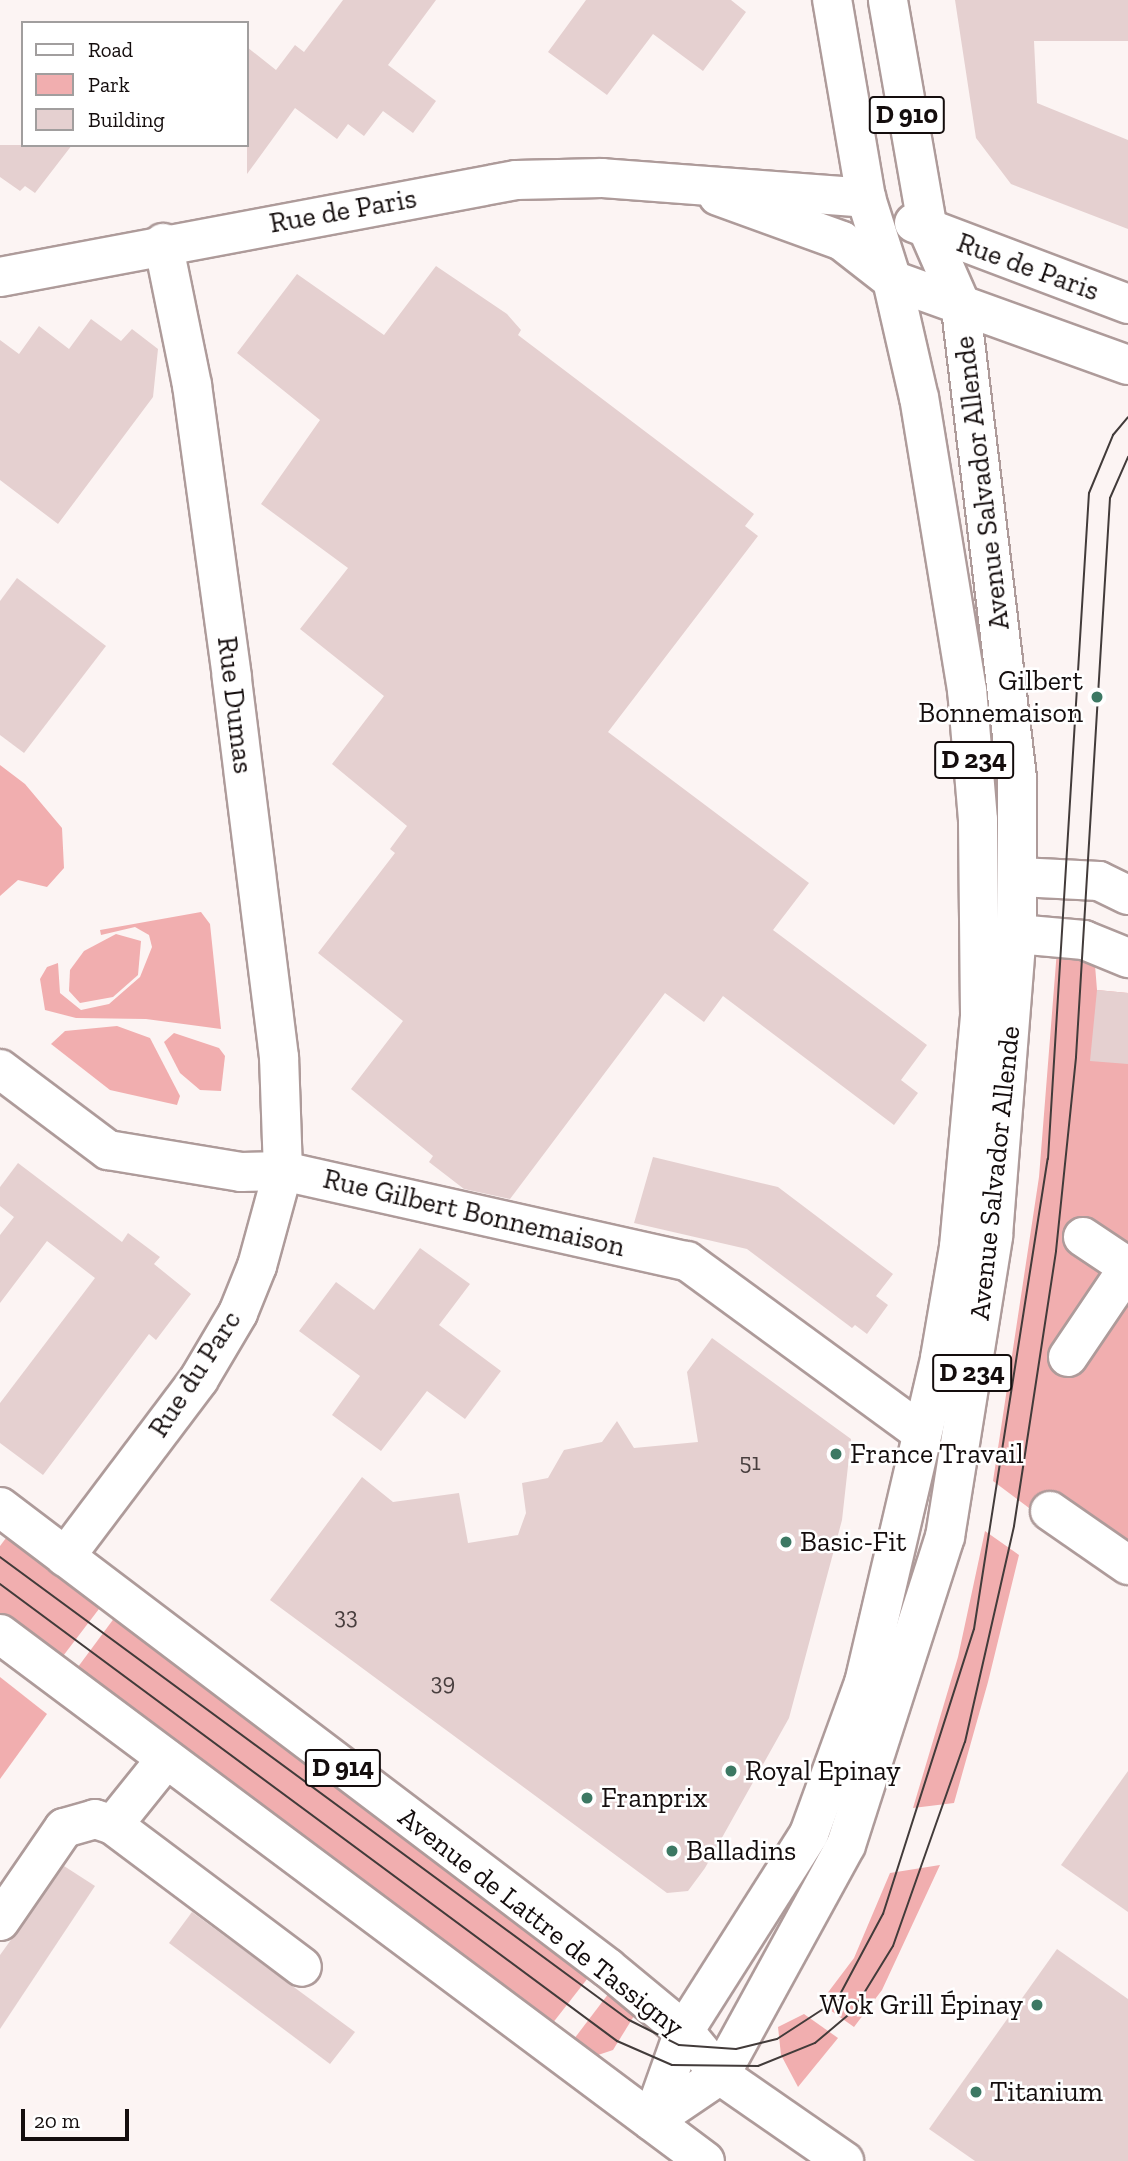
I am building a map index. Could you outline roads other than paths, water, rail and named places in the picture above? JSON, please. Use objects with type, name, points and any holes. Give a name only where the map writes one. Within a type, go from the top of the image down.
[{"type":"main road","name":"D 910","points":[[832,0],[866,198],[892,280]]},
{"type":"main road","name":"D 910","points":[[888,0],[928,230],[961,304]]},
{"type":"main road","name":"Rue de Paris","points":[[0,277],[163,243],[516,180],[690,185],[866,198],[928,230],[1128,304]]},
{"type":"main road","name":"Rue de Paris","points":[[690,185],[842,241],[892,280],[1128,365]]},
{"type":"main road","name":"Rue Dumas","points":[[163,243],[184,337],[271,987],[283,1171]]},
{"type":"main road","name":"Avenue Salvador Allende","points":[[684,2031],[730,1955],[790,1868],[829,1787],[881,1619],[959,1247],[980,1014],[979,859],[967,691],[931,461],[892,280]]},
{"type":"main road","name":"Avenue Salvador Allende","points":[[720,2075],[761,2006],[846,1845],[945,1536],[993,1236],[1017,934],[1017,778],[961,304]]},
{"type":"main road","points":[[1019,877],[1099,881],[1128,895]]},
{"type":"main road","points":[[1017,934],[1084,940],[1128,958]]},
{"type":"main road","name":"Rue Gilbert Bonnemaison","points":[[0,1069],[108,1150],[241,1172],[283,1171],[687,1261],[921,1432]]},
{"type":"main road","name":"Rue du Parc","points":[[65,1557],[199,1379],[238,1313],[257,1266],[283,1171]]},
{"type":"main road","points":[[1068,1357],[1128,1267],[1083,1237]]},
{"type":"main road","name":"Avenue de Lattre de Tassigny","points":[[0,1507],[684,2031],[720,2075],[844,2161]]},
{"type":"main road","points":[[1050,1511],[1128,1565]]},
{"type":"main road","points":[[0,1634],[705,2161]]},
{"type":"main road","points":[[113,1825],[166,1759]]},
{"type":"main road","points":[[0,1921],[64,1828],[95,1819],[113,1825],[302,1966]]},
{"type":"main road","name":"D 234","points":[[652,2121],[684,2031]]},
{"type":"main road","points":[[652,2121],[720,2075]]},
{"type":"tram line","points":[[0,1557],[629,2020],[679,2045],[736,2049],[777,2039],[837,2000],[883,1914],[974,1629],[1048,1159],[1089,493],[1113,435],[1128,417]]},
{"type":"tram line","points":[[0,1584],[617,2041],[672,2065],[758,2066],[815,2043],[853,2011],[893,1946],[965,1742],[1014,1526],[1056,1251],[1076,1057],[1110,498],[1128,457]]},
{"type":"place","name":"Gilbert Bonnemaison","points":[[1097,697]]},
{"type":"place","name":"France Travail","points":[[836,1454]]},
{"type":"place","name":"Basic-Fit","points":[[786,1542]]},
{"type":"place","name":"Royal Epinay","points":[[731,1771]]},
{"type":"place","name":"Franprix","points":[[587,1798]]},
{"type":"place","name":"Balladins","points":[[672,1851]]},
{"type":"place","name":"Wok Grill Épinay","points":[[1037,2005]]},
{"type":"place","name":"Titanium","points":[[976,2092]]}]
